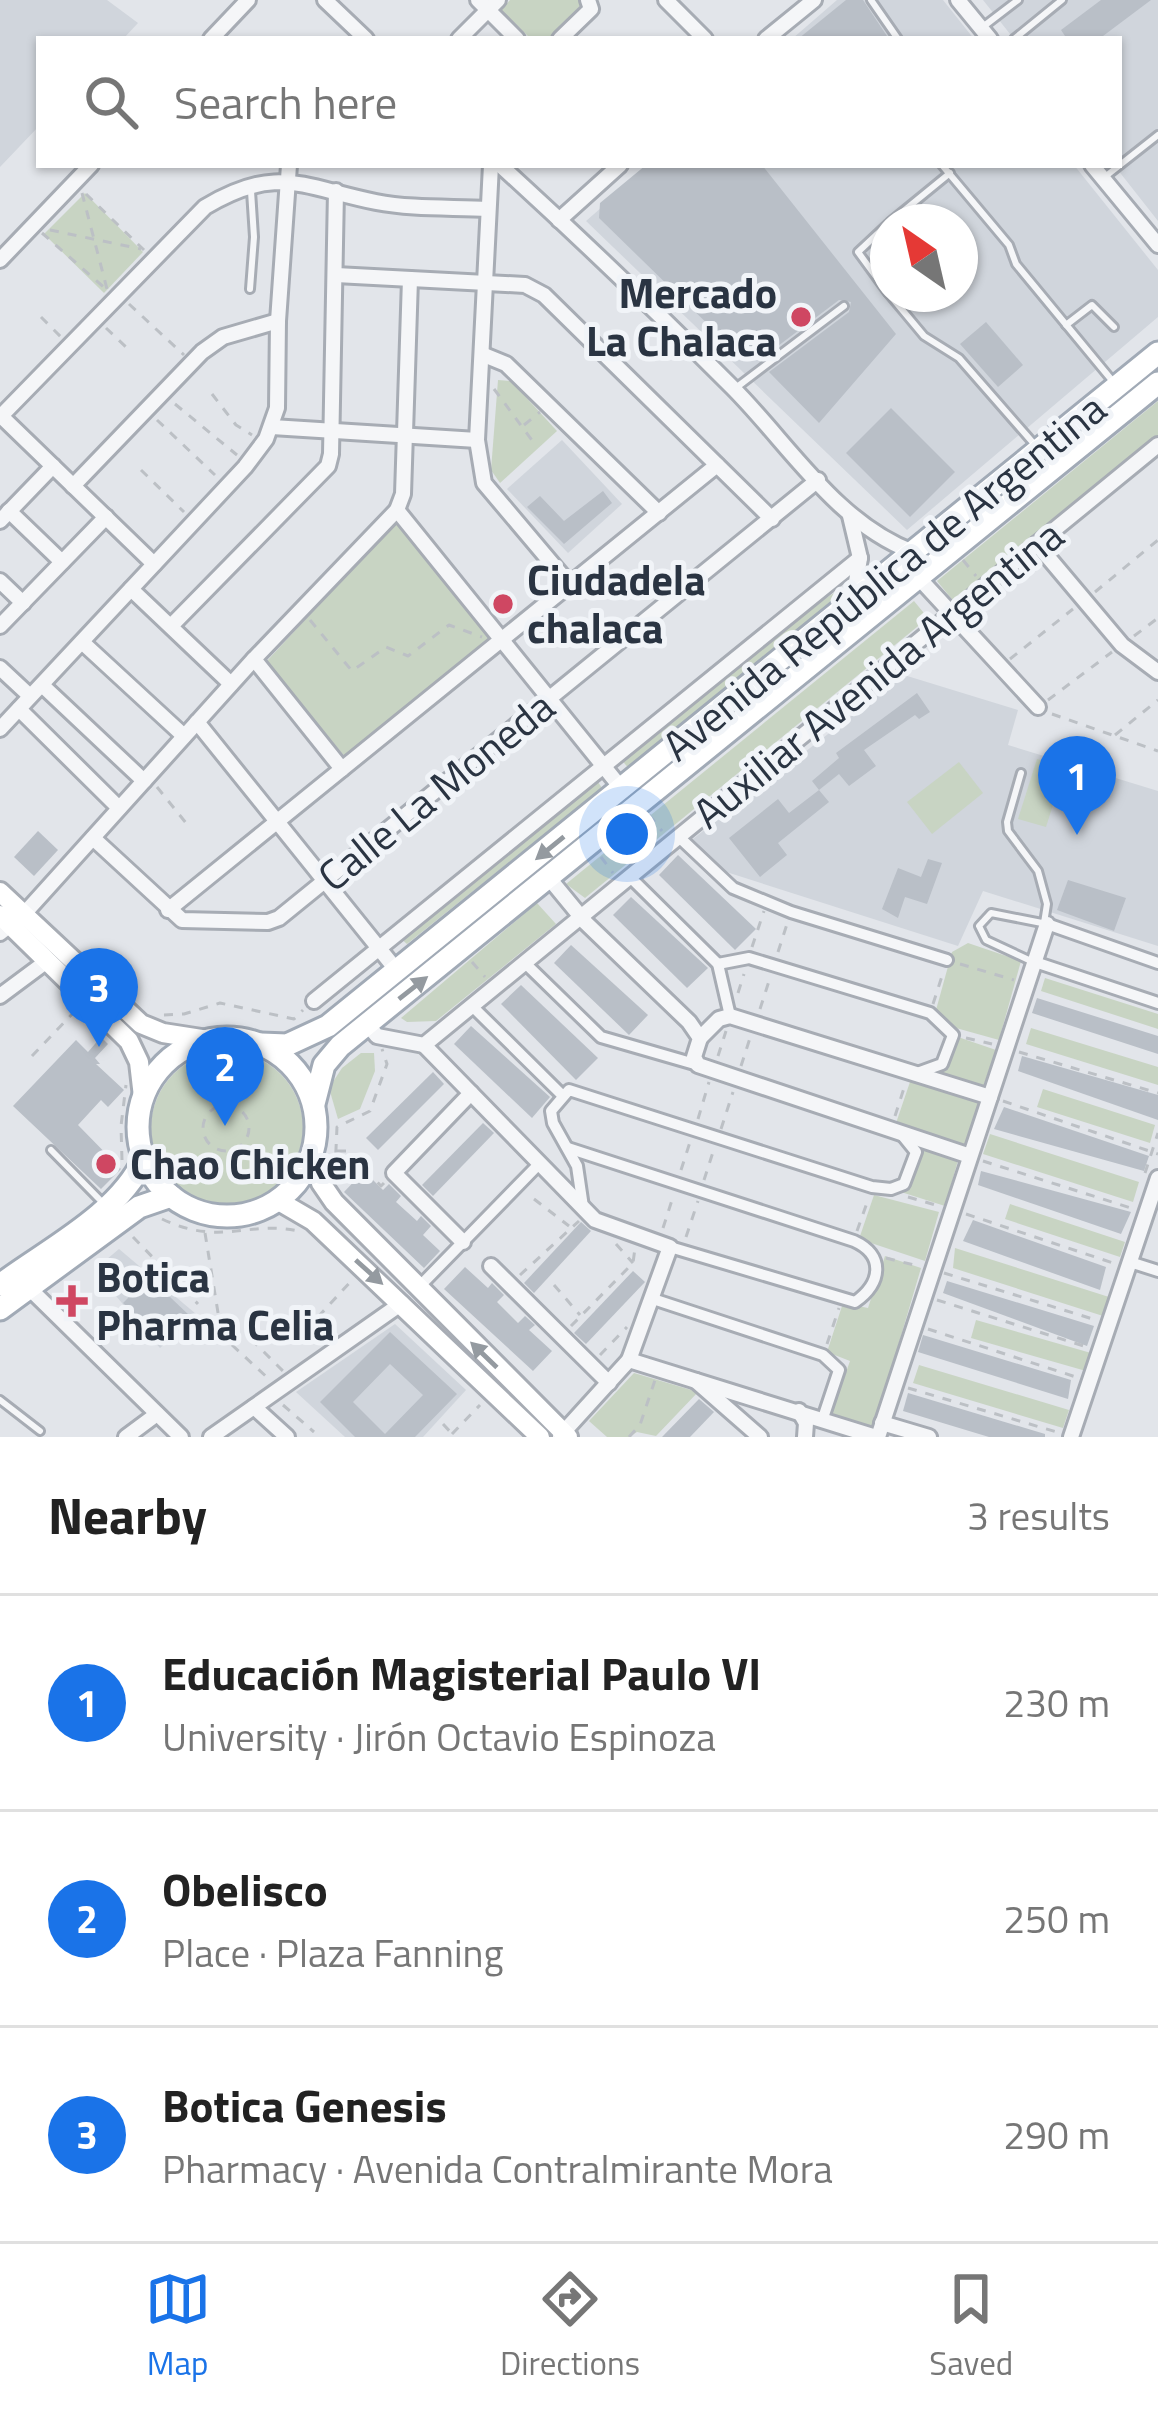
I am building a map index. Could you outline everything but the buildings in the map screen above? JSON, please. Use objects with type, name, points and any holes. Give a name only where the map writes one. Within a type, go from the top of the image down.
[{"type":"main road","name":"Avenida República de Argentina","points":[[314,1104],[324,1065],[372,1030],[591,844],[631,796],[853,600],[1158,353]]},
{"type":"main road","name":"Avenida República de Argentina","points":[[208,1040],[287,1045],[328,1026],[918,577],[1158,383]]},
{"type":"main road","points":[[0,892],[9,922],[135,1049],[143,1097],[139,1139],[144,1160],[171,1196],[190,1208],[235,1216],[277,1200],[299,1179],[313,1152],[314,1104],[295,1068],[261,1044]]},
{"type":"main road","points":[[9,922],[129,1016],[151,1029],[208,1040]]},
{"type":"main road","points":[[143,1097],[168,1060],[208,1040]]},
{"type":"main road","points":[[313,1152],[321,1183],[334,1202],[563,1435]]},
{"type":"main road","points":[[0,1309],[10,1279],[132,1198],[144,1160]]},
{"type":"main road","points":[[132,1198],[171,1196]]},
{"type":"main road","points":[[277,1200],[313,1221],[540,1437]]},
{"type":"street","points":[[214,36],[248,0]]},
{"type":"street","points":[[325,0],[355,35]]},
{"type":"street","points":[[666,0],[702,36]]},
{"type":"street","points":[[770,36],[814,0]]},
{"type":"street","points":[[958,0],[985,33]]},
{"type":"street","points":[[461,36],[488,3],[515,36]]},
{"type":"street","points":[[562,36],[589,4]]},
{"type":"street","points":[[0,260],[88,168]]},
{"type":"street","points":[[0,729],[249,462],[268,435],[277,408],[288,168]]},
{"type":"street","points":[[495,168],[488,209],[477,440],[484,482],[570,585]]},
{"type":"street","points":[[499,168],[734,389],[848,512],[878,536],[913,552]]},
{"type":"street","points":[[559,220],[617,168]]},
{"type":"street","points":[[1095,168],[1158,245]]},
{"type":"street","points":[[154,564],[0,416],[205,207],[250,184],[286,183],[402,205],[488,209]]},
{"type":"street","points":[[171,626],[328,466],[332,454],[336,191]]},
{"type":"street","points":[[336,274],[525,285],[544,295],[772,519]]},
{"type":"street","points":[[9,922],[397,510],[403,494],[410,279]]},
{"type":"street","points":[[73,486],[192,363],[223,338],[278,321]]},
{"type":"street","points":[[484,355],[506,364],[659,513]]},
{"type":"street","points":[[268,435],[330,432],[477,440]]},
{"type":"street","name":"Auxiliar Avenida Argentina","points":[[424,1045],[1157,447]]},
{"type":"street","points":[[93,838],[167,910],[717,465]]},
{"type":"street","points":[[53,466],[4,516],[62,562]]},
{"type":"street","name":"Calle La Moneda","points":[[167,910],[193,922],[268,922],[290,910],[818,480]]},
{"type":"street","points":[[397,510],[631,796]]},
{"type":"street","points":[[848,512],[860,558],[853,600]]},
{"type":"street","points":[[0,626],[106,517]]},
{"type":"street","points":[[1037,544],[1122,645],[1158,672]]},
{"type":"street","points":[[314,1001],[860,558]]},
{"type":"street","points":[[918,577],[1038,707]]},
{"type":"street","points":[[0,581],[22,603]]},
{"type":"street","points":[[131,589],[231,684]]},
{"type":"street","points":[[82,642],[184,736]]},
{"type":"street","points":[[254,659],[342,770]]},
{"type":"street","points":[[0,668],[24,703],[119,808]]},
{"type":"street","points":[[41,685],[146,779]]},
{"type":"street","points":[[197,722],[398,972]]},
{"type":"street","points":[[679,837],[733,888],[778,908],[947,960]]},
{"type":"street","points":[[549,878],[700,1038]]},
{"type":"street","points":[[626,880],[718,964],[730,1016]]},
{"type":"street","points":[[879,1432],[1046,924],[1158,962]]},
{"type":"street","points":[[718,964],[748,958],[930,1013],[953,1035],[942,1064],[926,1072],[910,1072]]},
{"type":"street","points":[[0,996],[47,961]]},
{"type":"street","points":[[1035,962],[1158,1003]]},
{"type":"street","points":[[525,963],[601,1037],[970,1156]]},
{"type":"street","points":[[472,1006],[561,1094]]},
{"type":"street","points":[[698,1065],[694,1057],[700,1038],[710,1026],[730,1016],[990,1097]]},
{"type":"street","points":[[372,1030],[424,1045],[605,1226],[637,1237],[663,1254],[842,1300],[855,1302],[866,1294],[878,1266],[876,1256],[854,1241],[568,1148]]},
{"type":"street","points":[[586,1211],[577,1166],[553,1123],[551,1111],[561,1094],[578,1090],[872,1187],[891,1189],[904,1184],[916,1152],[897,1133]]},
{"type":"street","points":[[463,1242],[394,1173],[471,1093]]},
{"type":"street","points":[[417,1289],[539,1163]]},
{"type":"street","points":[[1070,1437],[1158,1178]]},
{"type":"street","points":[[563,1435],[629,1360],[653,1299],[663,1254]]},
{"type":"street","points":[[1130,1262],[1158,1271]]},
{"type":"street","points":[[491,1266],[609,1383]]},
{"type":"street","points":[[10,1279],[181,1437]]},
{"type":"street","points":[[653,1299],[823,1355],[839,1370],[823,1418]]},
{"type":"street","points":[[211,1437],[403,1304]]},
{"type":"street","points":[[629,1360],[823,1418],[879,1432],[929,1437]]},
{"type":"street","points":[[694,1378],[760,1437]]},
{"type":"street","points":[[254,1407],[286,1437]]},
{"type":"street","points":[[799,1411],[806,1423],[805,1437]]},
{"type":"street","points":[[126,1437],[157,1414]]},
{"type":"lane","points":[[871,0],[896,36]]},
{"type":"lane","points":[[985,33],[1018,0]]},
{"type":"lane","points":[[1018,36],[1062,0]]},
{"type":"lane","points":[[1122,163],[1158,134]]},
{"type":"lane","points":[[946,168],[1117,387]]},
{"type":"lane","points":[[1103,178],[1116,168]]},
{"type":"lane","points":[[912,204],[950,173]]},
{"type":"lane","points":[[250,184],[254,237],[250,289]]},
{"type":"lane","points":[[870,241],[859,252],[870,268]]},
{"type":"lane","points":[[1066,325],[1092,305],[1114,327]]},
{"type":"lane","points":[[734,389],[844,306]]},
{"type":"lane","points":[[903,312],[924,336],[959,358],[1040,450]]},
{"type":"lane","points":[[1021,773],[1008,831],[1038,871],[1047,904],[1046,924],[991,913],[979,926],[986,940],[1035,962]]},
{"type":"lane","points":[[51,1150],[112,1214]]},
{"type":"lane","points":[[0,1400],[40,1431]]},
{"type":"path","points":[[114,296],[93,239],[82,190],[145,250],[93,239],[42,231],[114,296],[192,363]]},
{"type":"path","points":[[114,296],[120,278]]},
{"type":"path","points":[[41,317],[70,345]]},
{"type":"path","points":[[96,319],[127,348]]},
{"type":"path","points":[[482,373],[534,442]]},
{"type":"path","points":[[164,392],[223,446],[249,462]]},
{"type":"path","points":[[212,394],[236,424],[268,435]]},
{"type":"path","points":[[523,426],[550,404]]},
{"type":"path","points":[[147,410],[226,487]]},
{"type":"path","points":[[141,470],[194,521]]},
{"type":"path","points":[[1000,667],[1158,540]]},
{"type":"path","points":[[953,548],[984,587]]},
{"type":"path","points":[[301,609],[352,671],[386,647],[408,656],[449,625],[501,640]]},
{"type":"path","points":[[1038,707],[1158,618]]},
{"type":"path","points":[[1114,736],[1158,700]]},
{"type":"path","points":[[1038,707],[1158,752]]},
{"type":"path","points":[[146,779],[190,828]]},
{"type":"path","points":[[631,796],[666,837],[679,837]]},
{"type":"path","points":[[591,844],[626,880]]},
{"type":"path","points":[[462,949],[494,988]]},
{"type":"path","points":[[930,1013],[947,960],[1027,984]]},
{"type":"path","points":[[32,1057],[87,999]]},
{"type":"path","points":[[151,1029],[164,1016],[220,1003],[293,1019],[314,1001]]},
{"type":"path","points":[[334,1202],[337,1127],[370,1111],[387,1064],[372,1030]]},
{"type":"path","points":[[953,1035],[1158,1093]]},
{"type":"path","points":[[135,1049],[121,1126],[132,1198],[170,1222],[205,1233],[277,1226],[302,1231],[313,1221]]},
{"type":"path","points":[[897,1133],[910,1072]]},
{"type":"path","points":[[990,1097],[1158,1154]]},
{"type":"path","points":[[228,1105],[241,1111],[249,1131],[242,1145],[227,1151],[212,1147],[202,1127],[208,1113],[228,1105]]},
{"type":"path","points":[[336,1151],[347,1151],[382,1186],[394,1173]]},
{"type":"path","points":[[970,1156],[1146,1213]]},
{"type":"path","points":[[854,1241],[872,1187],[1115,1264],[1130,1262]]},
{"type":"path","points":[[534,1199],[569,1226]]},
{"type":"path","points":[[510,1285],[586,1211]]},
{"type":"path","points":[[112,1214],[198,1304]]},
{"type":"path","points":[[205,1233],[221,1331]]},
{"type":"path","points":[[562,1336],[633,1263],[637,1237]]},
{"type":"path","points":[[876,1256],[1109,1324]]},
{"type":"path","points":[[318,1317],[364,1268]]},
{"type":"path","points":[[554,1285],[582,1316]]},
{"type":"path","points":[[924,1296],[1088,1347]]},
{"type":"path","points":[[591,1366],[653,1299]]},
{"type":"path","points":[[823,1355],[842,1300]]},
{"type":"path","points":[[915,1325],[1090,1381]]},
{"type":"path","points":[[251,1340],[314,1432]]},
{"type":"path","points":[[232,1345],[281,1388]]},
{"type":"path","points":[[629,1437],[640,1425],[659,1368]]},
{"type":"path","points":[[895,1384],[1070,1437]]},
{"type":"path","points":[[442,1424],[454,1436],[493,1391]]},
{"type":"shaded area","points":[[0,0],[107,0],[138,23],[126,36],[36,36],[36,129],[0,167]]},
{"type":"shaded area","points":[[837,0],[943,0],[972,36],[795,36]]},
{"type":"shaded area","points":[[983,0],[1158,0],[1158,221],[1116,168],[1122,168],[1122,36],[1012,36]]},
{"type":"shaded area","points":[[647,168],[1076,168],[1158,270],[1158,317],[907,530],[586,221]]},
{"type":"shaded area","points":[[562,440],[622,504],[568,553],[507,489]]},
{"type":"shaded area","points":[[904,675],[1018,710],[1008,745],[1158,791],[1158,946],[983,891],[958,946],[717,869],[689,842]]},
{"type":"shaded area","points":[[119,1249],[196,1314],[160,1348],[94,1270]]},
{"type":"shaded area","points":[[395,1324],[466,1390],[423,1437],[345,1437],[296,1392]]},
{"type":"green space","points":[[510,0],[584,2],[551,36],[528,36],[501,10]]},
{"type":"green space","points":[[85,193],[143,252],[104,293],[44,234]]},
{"type":"green space","points":[[498,380],[511,381],[557,431],[500,483],[491,470]]},
{"type":"green space","points":[[1158,401],[1158,436],[955,603],[937,581]]},
{"type":"green space","points":[[399,518],[489,639],[346,758],[266,662]]},
{"type":"green space","points":[[837,591],[839,595],[630,770],[620,758],[783,626]]},
{"type":"green space","points":[[914,601],[928,618],[585,898],[566,884]]},
{"type":"green space","points":[[1037,759],[1065,767],[1046,827],[1018,819]]},
{"type":"green space","points":[[959,762],[983,793],[932,834],[907,802]]},
{"type":"green space","points":[[596,779],[602,788],[407,944],[400,938]]},
{"type":"green space","points":[[537,903],[556,924],[436,1021],[401,1018]]},
{"type":"green space","points":[[968,943],[1021,961],[999,1040],[956,1028],[936,1010],[952,952]]},
{"type":"green space","points":[[1045,978],[1158,1014],[1158,1029],[1041,991]]},
{"type":"green space","points":[[1031,1028],[1158,1067],[1158,1085],[1026,1044]]},
{"type":"green space","points":[[958,1037],[996,1050],[981,1093],[930,1075],[946,1070]]},
{"type":"green space","points":[[227,1052],[256,1057],[281,1074],[298,1099],[303,1128],[298,1157],[281,1182],[256,1199],[227,1204],[198,1199],[173,1182],[156,1157],[151,1128],[156,1099],[173,1074],[198,1057]]},
{"type":"green space","points":[[361,1053],[374,1053],[375,1071],[360,1109],[338,1119],[329,1088],[342,1068]]},
{"type":"green space","points":[[912,1076],[980,1099],[963,1152],[894,1129]]},
{"type":"green space","points":[[1043,1089],[1155,1125],[1150,1143],[1037,1107]]},
{"type":"green space","points":[[990,1134],[1139,1182],[1133,1202],[983,1154]]},
{"type":"green space","points":[[920,1145],[959,1157],[945,1206],[901,1192]]},
{"type":"green space","points":[[874,1195],[939,1212],[925,1261],[859,1239]]},
{"type":"green space","points":[[1010,1204],[1125,1242],[1120,1257],[1005,1219]]},
{"type":"green space","points":[[955,1248],[1109,1297],[1103,1316],[953,1268]]},
{"type":"green space","points":[[885,1256],[921,1268],[873,1431],[830,1418],[850,1361],[827,1352],[843,1303],[868,1308]]},
{"type":"green space","points":[[976,1320],[1091,1353],[1086,1371],[971,1338]]},
{"type":"green space","points":[[919,1365],[1069,1410],[1063,1428],[913,1383]]},
{"type":"green space","points":[[634,1373],[698,1392],[656,1436],[637,1432],[629,1437],[607,1437],[589,1421]]},
{"type":"place","name":"Mercado La Chalaca","points":[[801,317]]},
{"type":"place","name":"Ciudadela chalaca","points":[[503,604]]},
{"type":"place","name":"Educación Magisterial Paulo VI","points":[[1077,835]]},
{"type":"place","name":"Botica Genesis","points":[[99,1047]]},
{"type":"place","name":"Obelisco","points":[[225,1126]]},
{"type":"place","name":"Chao Chicken","points":[[106,1164]]},
{"type":"place","name":"Botica Pharma Celia","points":[[72,1301]]}]
